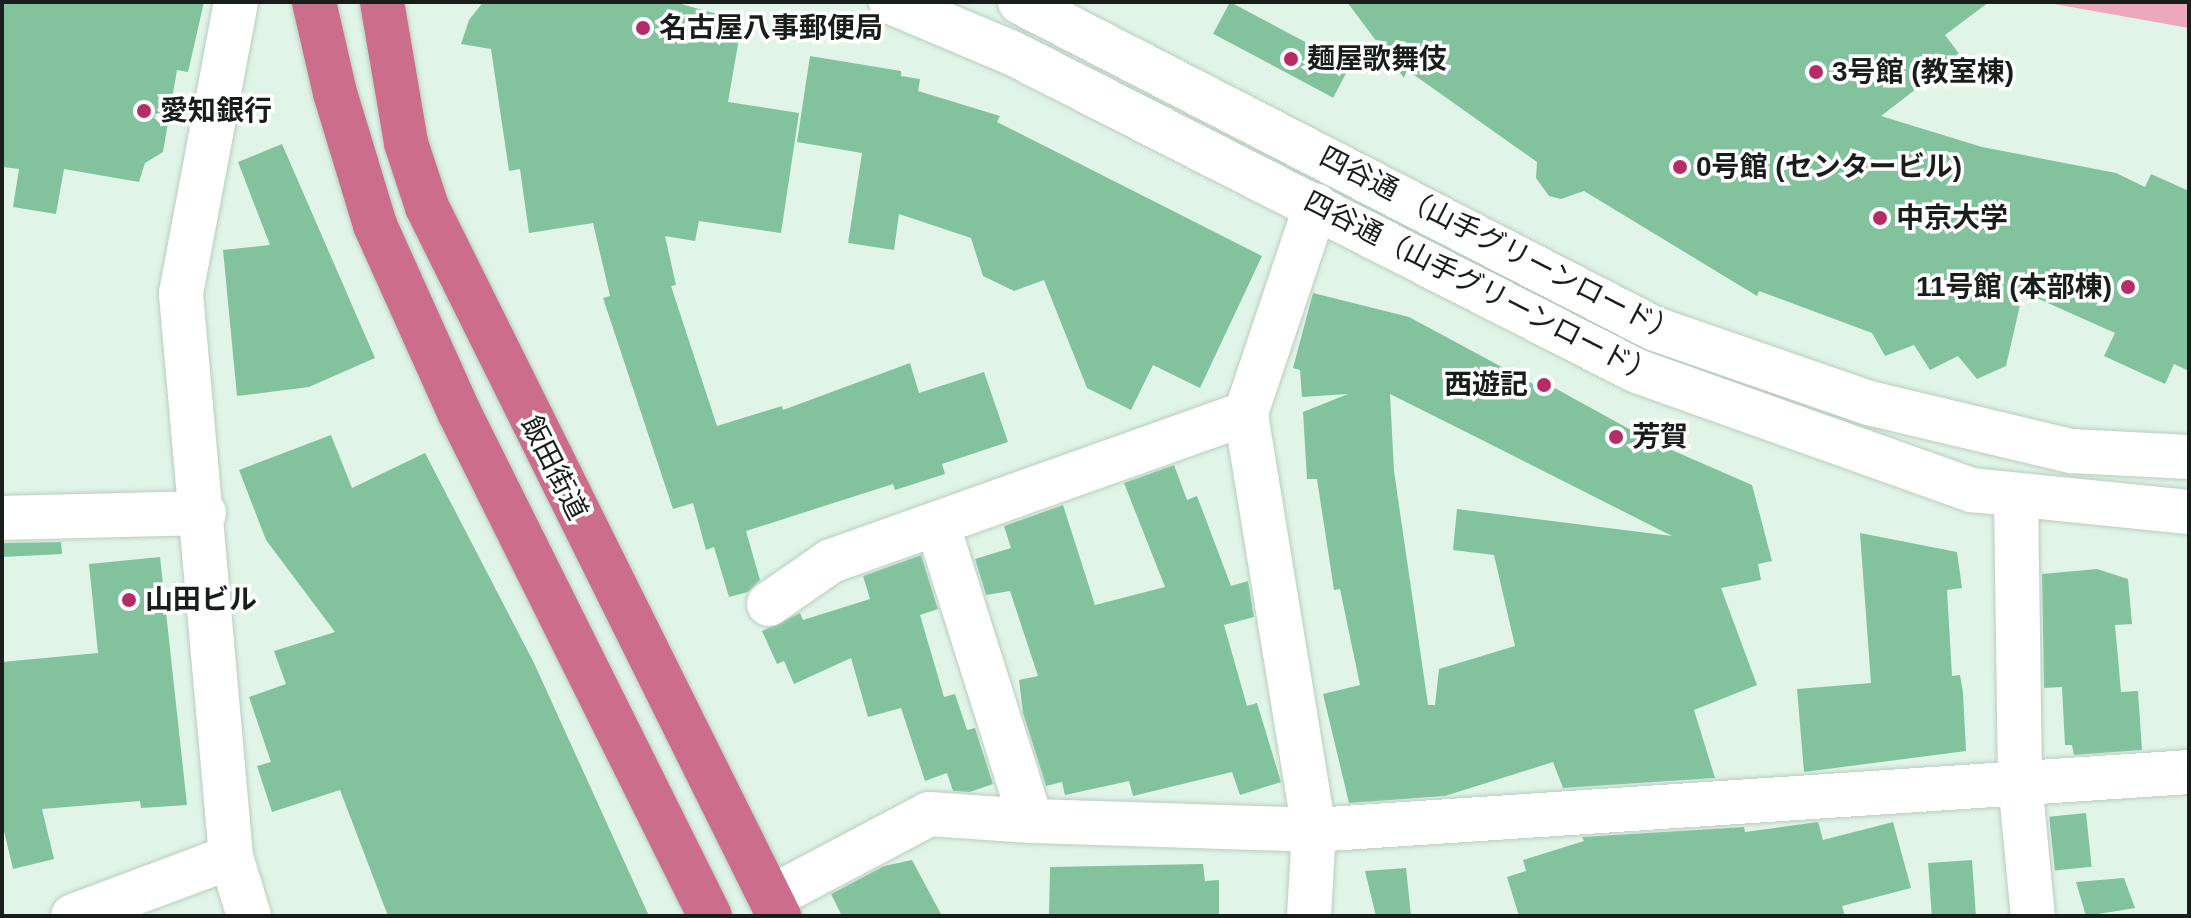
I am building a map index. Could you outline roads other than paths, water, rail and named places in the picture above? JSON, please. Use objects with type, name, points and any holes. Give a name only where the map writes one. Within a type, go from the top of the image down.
[{"type":"highway","points":[[314,2],[375,225],[459,412],[710,916]]},
{"type":"highway","name":"飯田街道","points":[[382,2],[406,143],[427,207],[774,907]]},
{"type":"street","points":[[236,2],[181,294],[204,513],[231,857],[249,916]]},
{"type":"street","name":"四谷通（山手グリーンロード）","points":[[891,2],[1012,53],[1637,371],[1972,490],[2189,512]]},
{"type":"street","name":"四谷通 （山手グリーンロード）","points":[[1020,2],[1655,329],[1869,403],[2071,451],[2189,457]]},
{"type":"street","points":[[1309,916],[1314,830],[1246,413],[1316,205]]},
{"type":"street","points":[[769,604],[831,561],[938,526],[1246,413]]},
{"type":"street","points":[[2016,495],[2020,782],[2033,916]]},
{"type":"street","points":[[2,518],[204,513]]},
{"type":"street","points":[[938,526],[1031,821]]},
{"type":"street","points":[[774,907],[929,814],[1031,821],[1314,830],[2189,772]]},
{"type":"street","points":[[73,916],[231,857]]},
{"type":"place","name":"名古屋八事郵便局","points":[[643,28]]},
{"type":"place","name":"麺屋歌舞伎","points":[[1291,59]]},
{"type":"place","name":"3号館 (教室棟)","points":[[1816,72]]},
{"type":"place","name":"愛知銀行","points":[[144,111]]},
{"type":"place","name":"0号館 (センタービル)","points":[[1680,167]]},
{"type":"place","name":"中京大学","points":[[1880,218]]},
{"type":"place","name":"11号館 (本部棟)","points":[[2128,287]]},
{"type":"place","name":"西遊記","points":[[1544,385]]},
{"type":"place","name":"芳賀","points":[[1616,437]]},
{"type":"place","name":"山田ビル","points":[[129,600]]}]
